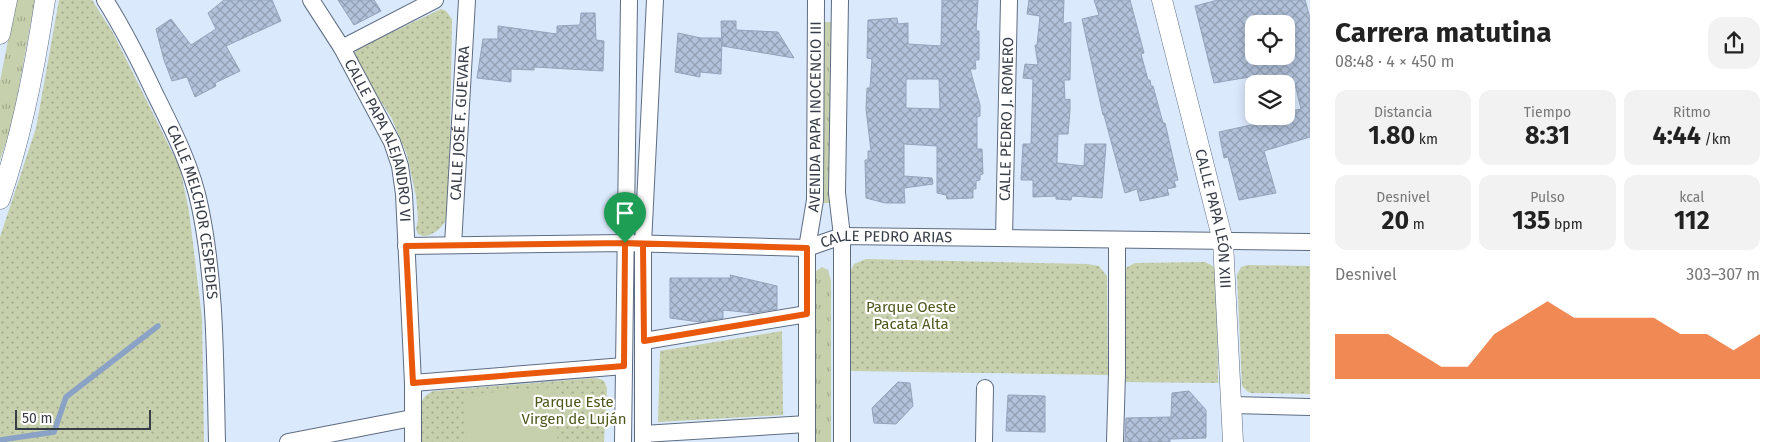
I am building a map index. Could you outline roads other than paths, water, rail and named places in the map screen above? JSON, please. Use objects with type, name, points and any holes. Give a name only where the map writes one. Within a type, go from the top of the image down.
[{"type":"street","points":[[0,34],[7,0]]},
{"type":"street","points":[[0,199],[7,180],[24,112],[45,0]]},
{"type":"street","name":"CALLE MELCHOR CESPEDES","points":[[105,0],[123,28],[168,120],[191,171],[200,206],[214,315],[217,442]]},
{"type":"street","name":"CALLE PAPA ALEJANDRO VI","points":[[311,0],[342,48],[392,142],[400,166],[404,194],[413,383],[413,442]]},
{"type":"street","points":[[342,48],[435,0]]},
{"type":"street","name":"CALLE JOSÉ F. GUEVARA","points":[[453,245],[467,0]]},
{"type":"street","points":[[623,442],[629,0]]},
{"type":"street","points":[[655,0],[643,244],[643,438],[808,424]]},
{"type":"street","name":"AVENIDA PAPA INOCENCIO III","points":[[807,442],[807,248],[815,200],[816,0]]},
{"type":"street","name":"AVENIDA PAPA INOCENCIO III","points":[[840,0],[837,193],[842,236],[842,442]]},
{"type":"street","name":"CALLE PEDRO J. ROMERO","points":[[1004,238],[1009,0]]},
{"type":"street","name":"CALLE PAPA LEÓN XIII","points":[[1162,0],[1223,241],[1232,405],[1232,442]]},
{"type":"street","name":"CALLE PEDRO ARIAS","points":[[406,246],[625,243],[807,248],[842,236],[1310,242]]},
{"type":"street","points":[[1115,442],[1117,240]]},
{"type":"street","points":[[644,341],[807,314]]},
{"type":"street","points":[[413,383],[624,366]]},
{"type":"street","points":[[984,442],[985,388]]},
{"type":"street","points":[[1232,405],[1310,407]]},
{"type":"street","points":[[288,442],[412,418]]},
{"type":"waterway","points":[[0,440],[54,432],[66,397],[158,326]]},
{"type":"park label","name":"Parque Oeste Pacata Alta","points":[[911,316]]},
{"type":"park label","name":"Parque Este Virgen de Luján","points":[[574,410]]}]
